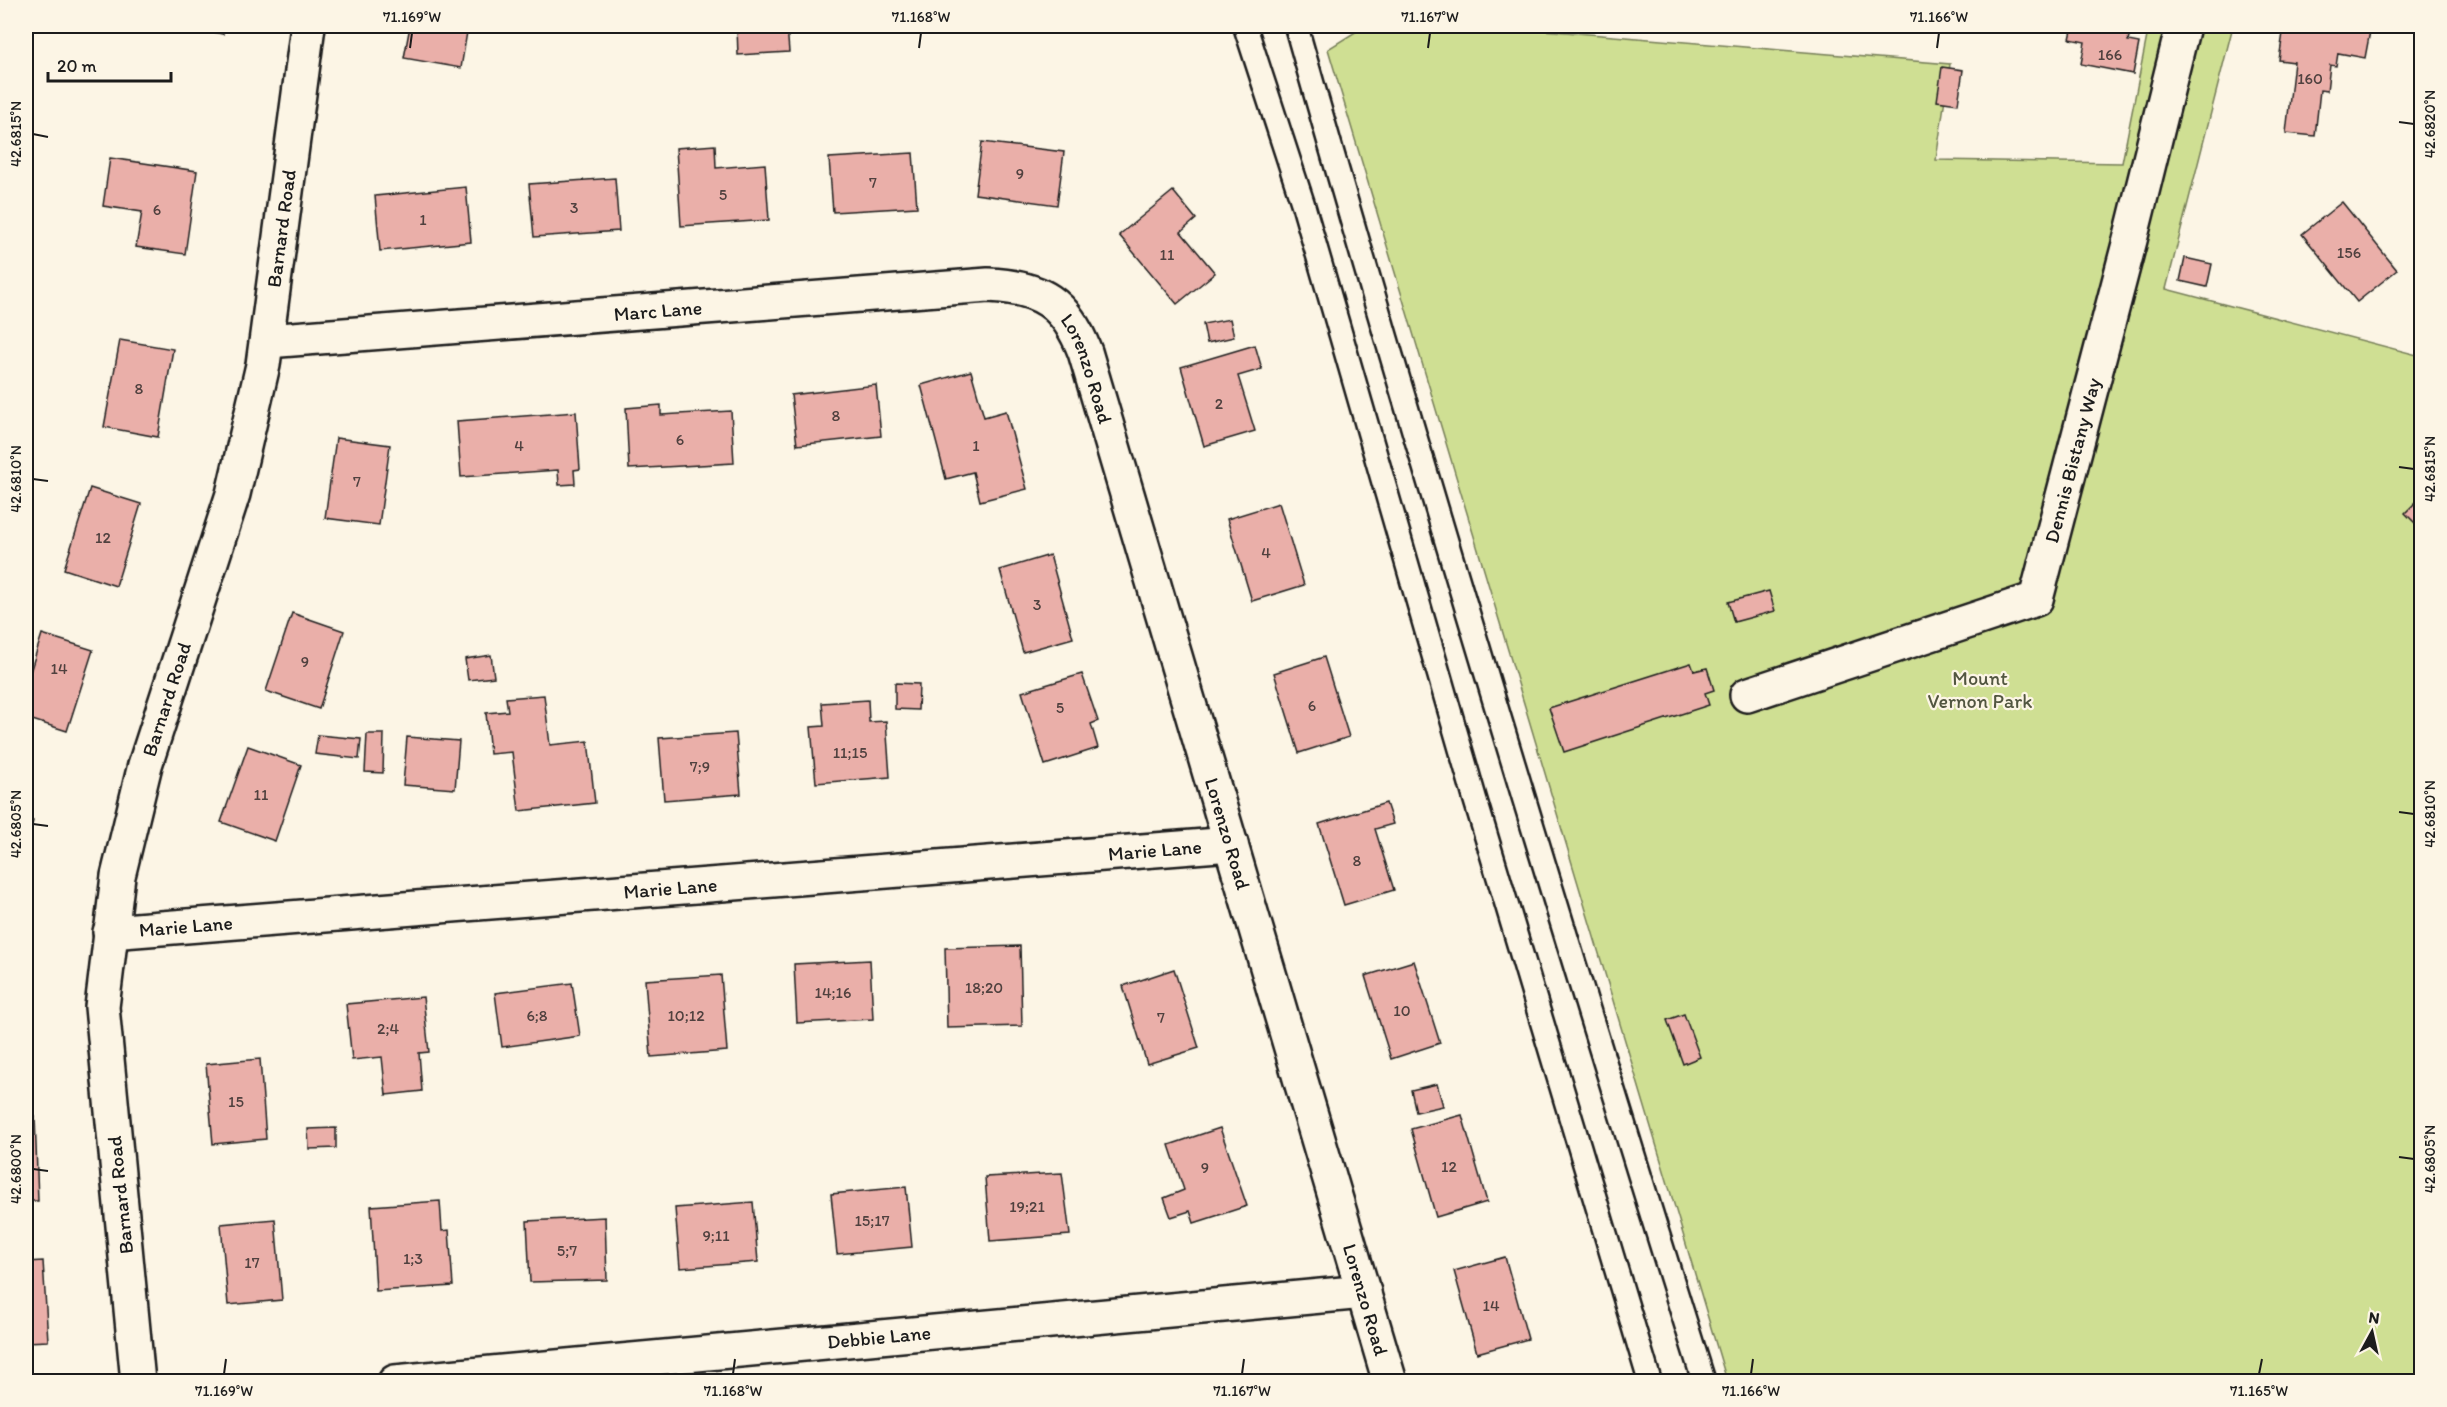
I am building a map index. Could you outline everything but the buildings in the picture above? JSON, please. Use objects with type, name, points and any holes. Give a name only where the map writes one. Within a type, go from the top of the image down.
[{"type":"street","name":"Barnard Road","points":[[138,1382],[102,1007],[110,932],[118,876],[145,765],[233,494],[267,341],[308,26]]},
{"type":"street","name":"Dennis Bistany Way","points":[[1747,695],[2036,599],[2130,240],[2183,26]]},
{"type":"street","name":"Marc Lane","points":[[267,341],[988,285],[1029,290],[1047,298]]},
{"type":"street","name":"Lorenzo Road","points":[[1047,298],[1064,312],[1077,330],[1085,352],[1390,1382]]},
{"type":"street","name":"Marie Lane","points":[[110,932],[1231,844]]},
{"type":"street","name":"Debbie Lane","points":[[395,1382],[1364,1292]]},
{"type":"lane","points":[[1245,26],[1303,204],[1474,799],[1650,1382]]},
{"type":"lane","points":[[1296,26],[1362,257],[1574,964],[1704,1382]]},
{"type":"green space","name":"Mount Vernon Park","points":[[1365,26],[1492,26],[1950,64],[1936,160],[2122,163],[2149,26],[2233,26],[2166,289],[2421,356],[2421,1381],[1727,1381],[1328,49]]}]
